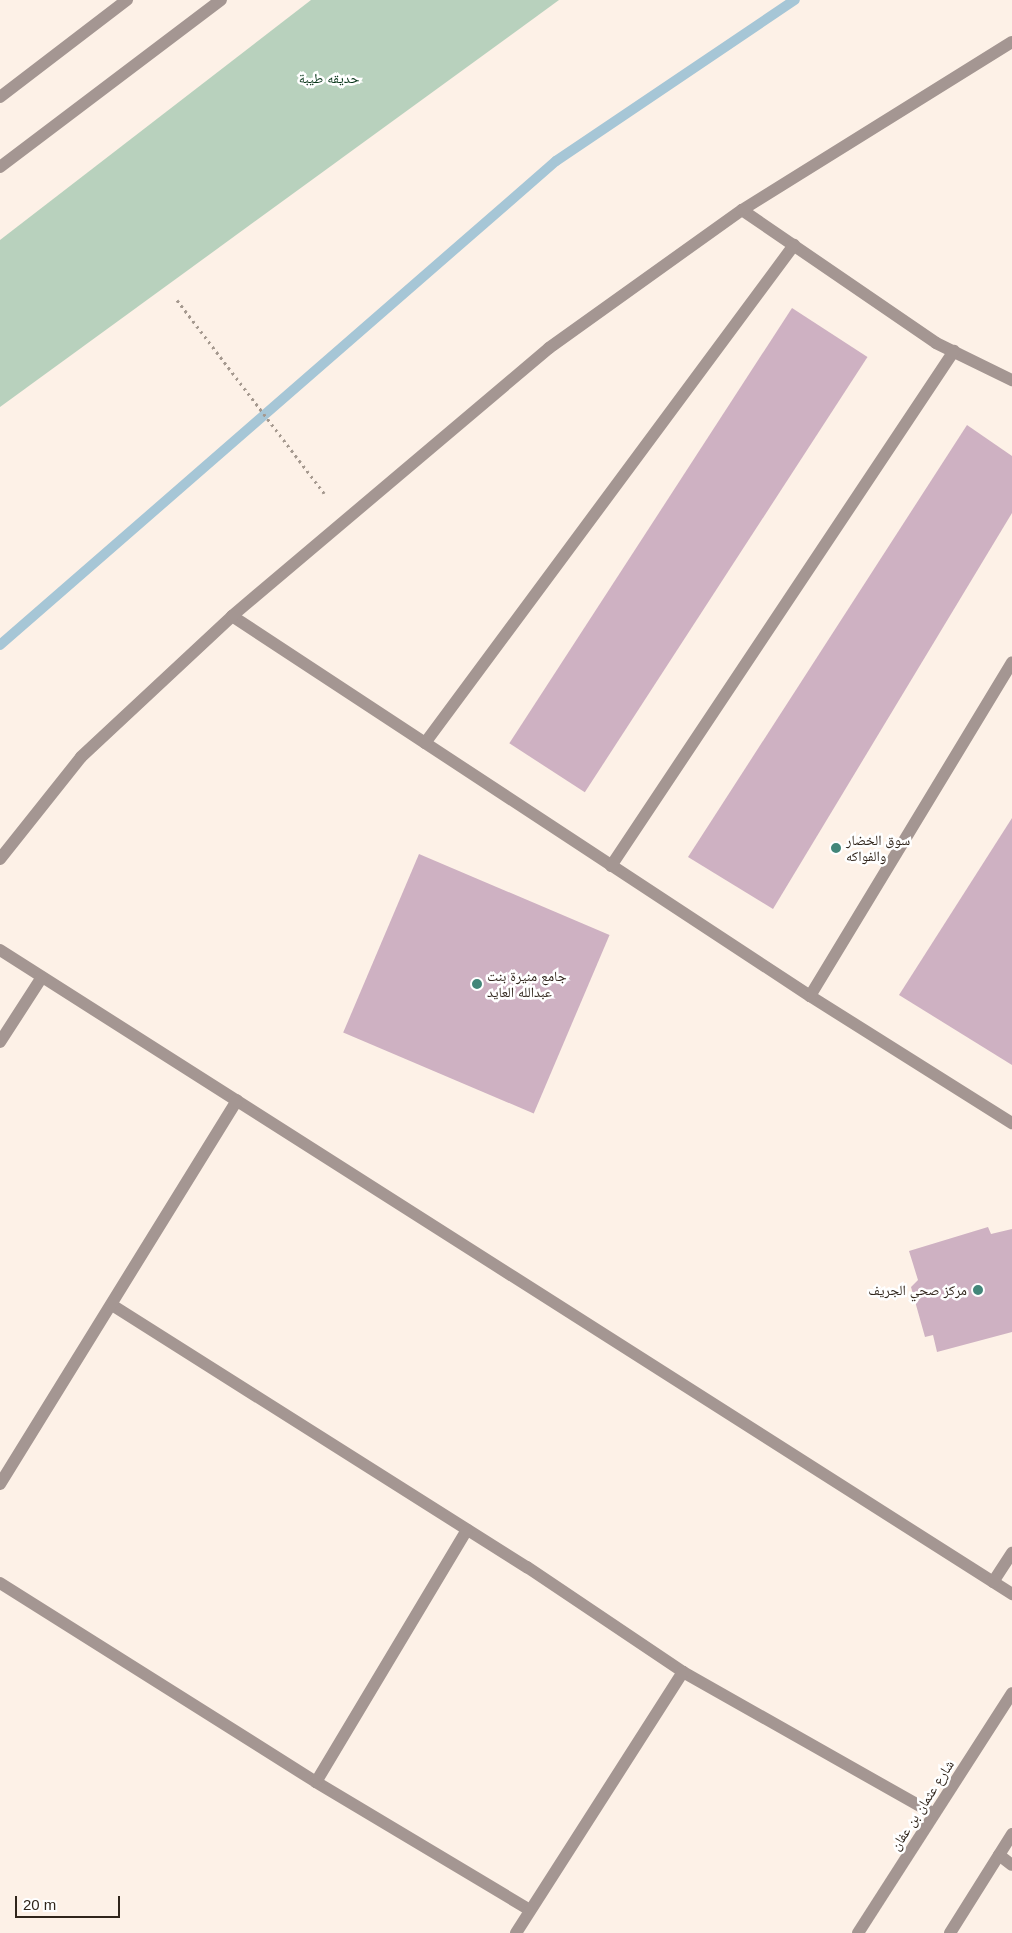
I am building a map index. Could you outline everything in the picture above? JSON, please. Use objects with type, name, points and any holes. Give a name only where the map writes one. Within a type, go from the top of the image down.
[{"type":"street","points":[[0,97],[127,0]]},
{"type":"street","points":[[0,167],[221,0]]},
{"type":"street","points":[[0,859],[81,757],[232,616],[549,348],[742,210],[1012,42]]},
{"type":"street","points":[[742,210],[954,351],[1012,380]]},
{"type":"street","points":[[425,743],[794,246]]},
{"type":"street","points":[[611,866],[954,351]]},
{"type":"street","points":[[232,616],[810,996],[1012,1123]]},
{"type":"street","points":[[810,996],[1012,662]]},
{"type":"street","points":[[0,950],[1012,1594]]},
{"type":"street","points":[[0,1042],[42,977]]},
{"type":"street","points":[[0,1484],[237,1100]]},
{"type":"street","points":[[112,1305],[467,1530],[683,1672],[934,1814]]},
{"type":"street","points":[[316,1782],[467,1530]]},
{"type":"street","points":[[993,1582],[1012,1553]]},
{"type":"street","points":[[0,1583],[316,1782],[530,1910]]},
{"type":"street","points":[[516,1933],[683,1672]]},
{"type":"street","name":"شارع عثمان بن عفان","points":[[858,1933],[1012,1693]]},
{"type":"street","points":[[950,1933],[1012,1834]]},
{"type":"street","points":[[999,1855],[1012,1865]]},
{"type":"path","points":[[177,300],[324,493]]},
{"type":"green space","name":"حديقه طيبة","points":[[311,0],[559,0],[0,407],[0,240]]},
{"type":"building","points":[[792,308],[867,357],[585,792],[509,743]]},
{"type":"building","points":[[967,425],[1012,456],[1012,513],[773,909],[688,857]]},
{"type":"building","points":[[1012,818],[1012,1065],[899,995]]},
{"type":"building","name":"جامع منيرة بنت عبدالله العايد","points":[[419,854],[610,935],[534,1113],[343,1033]]},
{"type":"building","points":[[988,1227],[991,1234],[1012,1229],[1012,1332],[937,1352],[933,1335],[925,1337],[911,1287],[918,1280],[909,1251]]},
{"type":"waterway","points":[[0,645],[556,161],[795,0]]},
{"type":"place","name":"سوق الخضار والفواكه","points":[[836,848]]},
{"type":"place","name":"جامع منيرة بنت عبدالله العايد","points":[[477,984]]},
{"type":"place","name":"مركز صحي الجريف","points":[[978,1290]]}]
